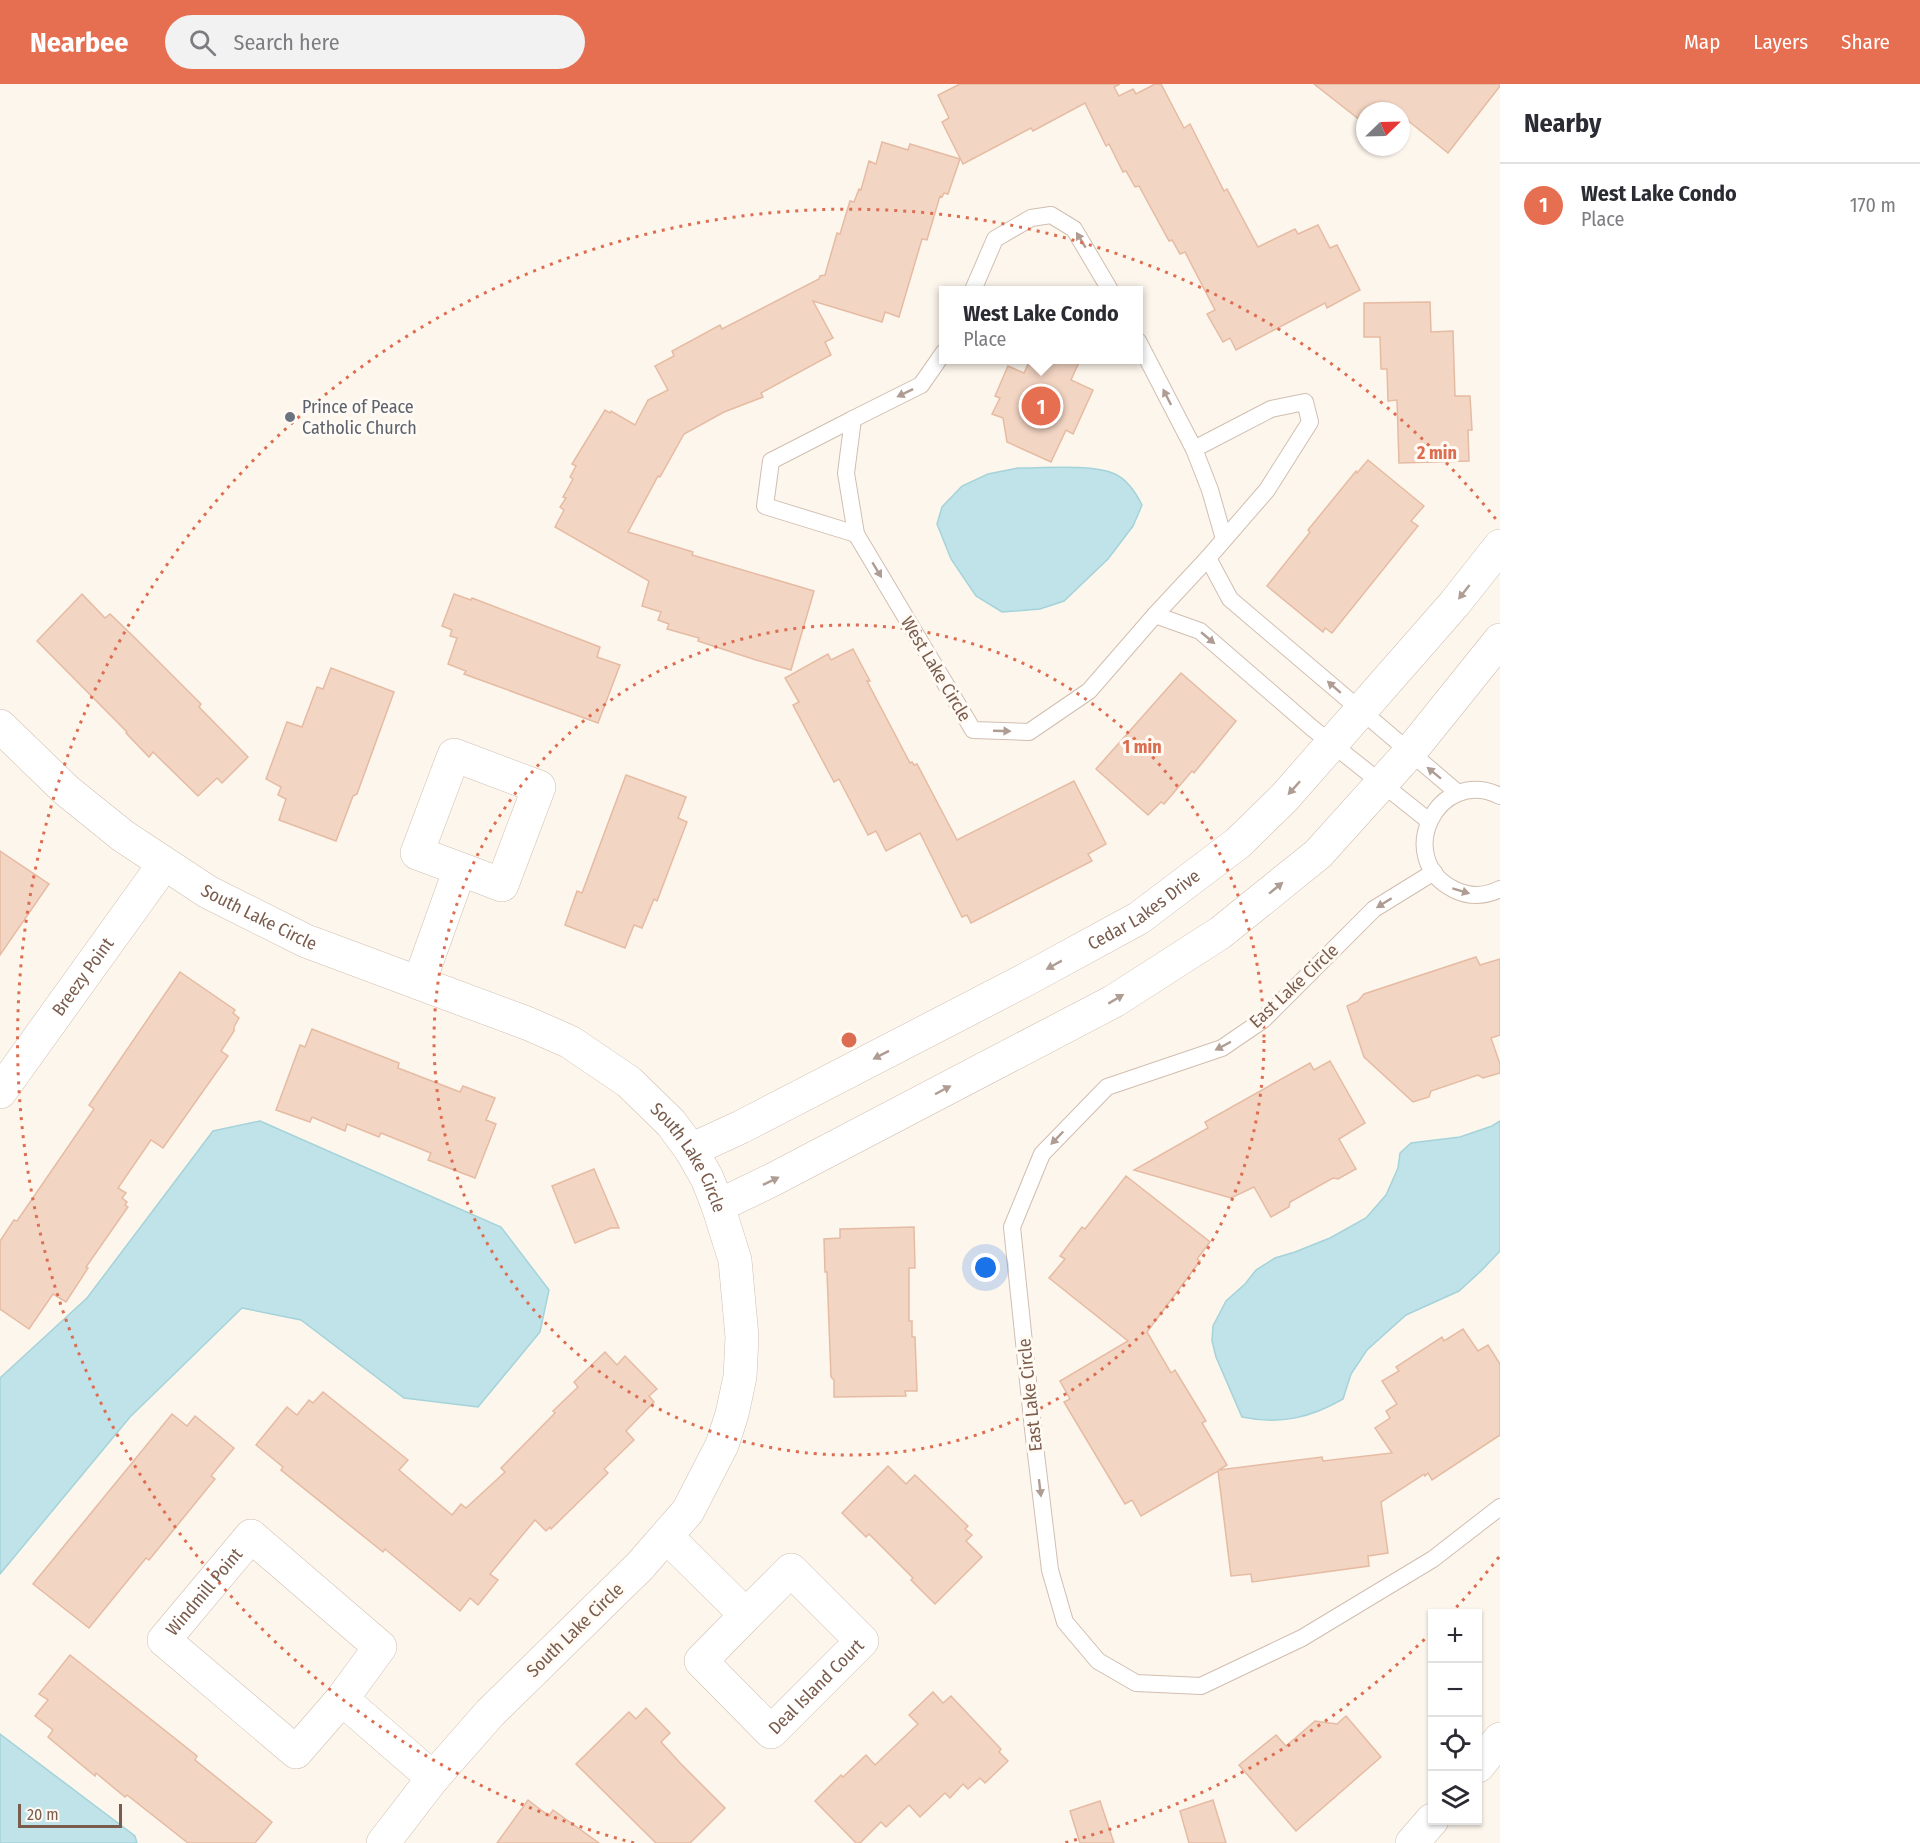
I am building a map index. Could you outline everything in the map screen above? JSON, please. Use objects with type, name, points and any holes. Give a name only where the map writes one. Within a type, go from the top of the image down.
[{"type":"street","name":"Cedar Lakes Drive","points":[[692,1150],[1006,990],[1139,918],[1238,843],[1285,797],[1455,603],[1500,546]]},
{"type":"street","points":[[718,1206],[1114,1001],[1220,933],[1318,854],[1410,752],[1500,640]]},
{"type":"street","name":"South Lake Circle","points":[[0,726],[66,790],[123,836],[208,892],[306,941],[529,1024],[570,1042],[629,1082],[671,1124],[692,1150],[718,1206],[735,1260],[742,1337],[740,1377],[722,1445],[688,1511],[667,1537],[490,1713],[433,1778],[383,1843]]},
{"type":"street","name":"Breezy Point","points":[[1,1089],[164,864]]},
{"type":"street","points":[[419,983],[460,869]]},
{"type":"street","name":"Windmill Point","points":[[251,1536],[380,1647],[342,1699],[296,1752],[164,1640],[251,1536]]},
{"type":"street","points":[[667,1537],[746,1615]]},
{"type":"street","name":"Deal Island Court","points":[[791,1570],[862,1641],[771,1732],[701,1661],[746,1615],[791,1570]]},
{"type":"street","points":[[342,1699],[433,1778]]},
{"type":"street","points":[[1482,1761],[1500,1739]]},
{"type":"street","points":[[1412,1843],[1428,1825]]},
{"type":"lane","points":[[975,286],[995,238],[1031,218],[1051,215],[1074,229],[1107,286]]},
{"type":"lane","points":[[1143,351],[1194,449],[1210,490],[1224,539]]},
{"type":"lane","points":[[856,534],[765,506],[771,461],[921,385],[939,359]]},
{"type":"lane","name":"West Lake Circle","points":[[853,419],[846,473],[856,534],[973,730],[1029,732],[1089,691],[1267,490],[1310,422],[1305,402],[1271,409],[1194,449]]},
{"type":"lane","points":[[1208,558],[1230,599],[1458,793]]},
{"type":"lane","points":[[1155,615],[1200,631],[1333,744],[1429,821]]},
{"type":"lane","points":[[1497,788],[1458,793],[1446,800],[1435,810],[1424,838],[1425,856],[1434,872],[1446,886],[1462,893],[1481,895],[1500,890]]},
{"type":"lane","name":"East Lake Circle","points":[[1434,872],[1374,909],[1263,1020],[1222,1048],[1107,1087],[1042,1154],[1012,1227],[1050,1570],[1065,1622],[1098,1661],[1136,1683],[1200,1686],[1302,1638],[1433,1559],[1500,1507]]},
{"type":"water","points":[[1068,467],[1106,471],[1128,483],[1142,505],[1133,526],[1108,559],[1064,601],[1040,609],[1002,612],[976,596],[951,559],[937,524],[942,507],[962,486],[988,474],[1018,468]]},
{"type":"water","points":[[260,1121],[501,1227],[549,1290],[540,1332],[478,1407],[404,1398],[301,1320],[242,1308],[130,1417],[0,1574],[0,1378],[87,1298],[213,1131]]},
{"type":"water","points":[[1500,1121],[1500,1251],[1459,1291],[1406,1315],[1367,1350],[1351,1374],[1343,1399],[1319,1411],[1294,1418],[1269,1420],[1242,1417],[1216,1357],[1212,1341],[1213,1326],[1226,1301],[1245,1284],[1256,1270],[1275,1258],[1330,1238],[1366,1218],[1386,1195],[1398,1168],[1400,1153],[1411,1143],[1460,1137]]},
{"type":"water","points":[[0,1734],[135,1836],[137,1843],[0,1843]]},
{"type":"building","points":[[960,84],[1120,84],[1114,87],[1119,96],[1133,89],[1136,94],[1155,84],[1161,84],[1184,128],[1190,124],[1224,191],[1227,189],[1258,247],[1295,229],[1298,234],[1318,225],[1330,248],[1337,245],[1360,290],[1327,308],[1325,303],[1236,350],[1230,338],[1223,342],[1207,314],[1215,310],[1185,252],[1180,254],[1172,240],[1169,241],[1139,186],[1135,187],[1126,171],[1123,172],[1109,144],[1106,146],[1085,103],[963,164],[942,122],[949,118],[938,95]]},
{"type":"building","points":[[1314,84],[1500,84],[1448,153],[1410,122],[1410,102],[1356,102],[1356,117]]},
{"type":"building","points":[[882,142],[908,150],[910,144],[960,159],[948,194],[944,193],[942,197],[940,196],[927,240],[922,239],[899,317],[885,312],[882,322],[813,301],[833,338],[825,342],[831,355],[761,393],[763,397],[724,412],[684,434],[628,532],[693,552],[692,555],[814,591],[791,670],[667,629],[669,624],[658,620],[661,612],[642,606],[649,581],[555,527],[564,510],[560,507],[566,498],[563,497],[573,479],[570,477],[576,466],[572,464],[605,410],[635,425],[648,400],[668,390],[655,366],[674,356],[672,351],[720,325],[722,329],[825,275],[837,233],[840,234],[850,201],[854,202],[859,189],[861,190],[869,161],[876,164]]},
{"type":"building","points":[[1430,302],[1431,332],[1453,331],[1455,396],[1470,396],[1472,430],[1468,430],[1469,461],[1399,463],[1397,400],[1388,401],[1387,369],[1381,369],[1380,337],[1364,337],[1364,303]]},
{"type":"building","points":[[1028,364],[1078,364],[1071,380],[1093,390],[1073,434],[1066,430],[1051,462],[1007,442],[1003,418],[992,414],[1000,398],[995,396],[1008,366],[1024,373]]},
{"type":"building","points":[[1368,460],[1424,506],[1411,521],[1418,526],[1332,633],[1325,628],[1323,632],[1267,586],[1310,532],[1308,530],[1356,471],[1357,473]]},
{"type":"building","points":[[82,594],[105,618],[110,614],[132,635],[201,704],[199,707],[248,757],[222,783],[217,778],[198,796],[153,752],[149,757],[37,641]]},
{"type":"building","points":[[454,594],[471,600],[472,598],[600,647],[597,657],[620,665],[598,723],[464,674],[466,671],[448,664],[457,638],[450,636],[452,630],[442,626]]},
{"type":"building","points":[[853,649],[910,763],[917,764],[957,840],[1074,781],[1106,844],[1088,854],[1092,861],[971,923],[967,915],[962,917],[920,833],[886,851],[876,831],[868,835],[839,779],[834,782],[793,705],[799,702],[785,678],[828,654],[831,660]]},
{"type":"building","points":[[331,668],[394,692],[357,794],[353,796],[336,841],[279,820],[286,799],[278,795],[281,787],[266,779],[287,722],[302,727],[317,687],[323,689]]},
{"type":"building","points":[[1181,673],[1236,721],[1194,773],[1192,771],[1164,804],[1161,802],[1148,815],[1096,769]]},
{"type":"building","points":[[626,775],[686,797],[678,818],[687,822],[657,901],[654,899],[642,928],[634,925],[625,948],[565,925],[577,891],[582,893]]},
{"type":"building","points":[[0,851],[49,884],[0,955]]},
{"type":"building","points":[[1476,957],[1480,965],[1500,959],[1500,1035],[1491,1038],[1500,1064],[1500,1073],[1483,1078],[1478,1075],[1431,1091],[1429,1097],[1413,1102],[1364,1057],[1347,1006],[1358,1001],[1364,994]]},
{"type":"building","points":[[180,972],[235,1010],[233,1013],[239,1018],[234,1031],[221,1051],[228,1056],[163,1148],[151,1140],[118,1188],[126,1193],[122,1198],[127,1202],[125,1205],[128,1207],[86,1267],[88,1268],[66,1302],[53,1294],[29,1329],[0,1309],[0,1241],[14,1220],[17,1221],[94,1109],[89,1105]]},
{"type":"building","points":[[312,1029],[399,1063],[398,1068],[460,1092],[463,1086],[495,1098],[486,1120],[496,1124],[475,1178],[428,1160],[431,1153],[381,1133],[379,1137],[347,1124],[345,1131],[312,1117],[310,1122],[276,1110],[300,1045],[305,1047]]},
{"type":"building","points":[[1330,1061],[1365,1123],[1339,1139],[1356,1169],[1338,1179],[1333,1178],[1290,1202],[1289,1207],[1271,1217],[1254,1187],[1231,1198],[1134,1170],[1208,1128],[1205,1122],[1310,1063],[1314,1070]]},
{"type":"building","points":[[594,1169],[619,1228],[611,1228],[575,1243],[552,1186]]},
{"type":"building","points":[[1126,1176],[1210,1242],[1197,1259],[1200,1261],[1147,1332],[1171,1373],[1175,1370],[1206,1421],[1202,1423],[1227,1465],[1219,1470],[1322,1457],[1323,1461],[1392,1453],[1375,1428],[1390,1418],[1386,1411],[1397,1404],[1382,1381],[1399,1371],[1396,1367],[1442,1337],[1444,1341],[1463,1329],[1478,1351],[1488,1345],[1500,1364],[1500,1435],[1432,1480],[1428,1473],[1425,1476],[1424,1474],[1381,1502],[1388,1553],[1368,1556],[1369,1566],[1252,1582],[1251,1574],[1231,1576],[1218,1471],[1141,1516],[1132,1500],[1125,1504],[1064,1402],[1070,1399],[1060,1381],[1128,1341],[1049,1278],[1065,1259],[1060,1256],[1082,1227],[1085,1229]]},
{"type":"building","points":[[914,1227],[915,1268],[909,1268],[909,1321],[912,1321],[912,1337],[915,1337],[917,1391],[905,1391],[906,1396],[834,1397],[824,1239],[840,1238],[840,1229]]},
{"type":"building","points":[[605,1352],[617,1365],[625,1356],[657,1389],[649,1396],[654,1402],[626,1431],[634,1440],[604,1469],[608,1473],[551,1529],[550,1527],[546,1531],[535,1520],[490,1574],[498,1580],[478,1605],[470,1598],[460,1611],[385,1549],[383,1552],[281,1470],[283,1467],[256,1445],[287,1407],[297,1415],[309,1400],[313,1403],[323,1392],[408,1460],[399,1470],[452,1515],[461,1504],[466,1508],[505,1472],[501,1468],[555,1413],[553,1411],[578,1387],[574,1382]]},
{"type":"building","points":[[172,1414],[187,1426],[195,1416],[234,1448],[211,1476],[215,1479],[149,1560],[146,1558],[89,1628],[33,1584]]},
{"type":"building","points":[[888,1466],[906,1484],[915,1475],[968,1526],[965,1529],[972,1535],[966,1541],[982,1557],[935,1604],[911,1580],[913,1578],[869,1534],[866,1537],[842,1513]]},
{"type":"building","points":[[70,1655],[197,1756],[195,1760],[272,1822],[255,1843],[188,1843],[127,1795],[125,1797],[96,1773],[95,1776],[48,1737],[53,1730],[35,1716],[48,1700],[39,1694]]},
{"type":"building","points":[[933,1692],[943,1703],[951,1696],[1001,1749],[999,1752],[1008,1761],[985,1783],[980,1778],[968,1789],[963,1784],[950,1798],[945,1793],[920,1817],[909,1805],[886,1827],[881,1822],[860,1843],[856,1843],[815,1801],[841,1775],[843,1777],[866,1755],[875,1765],[918,1724],[909,1715]]},
{"type":"building","points":[[646,1708],[670,1733],[661,1742],[725,1808],[690,1843],[656,1843],[576,1764],[629,1712],[636,1719]]},
{"type":"building","points":[[1346,1716],[1381,1757],[1296,1831],[1239,1765],[1276,1735],[1286,1746],[1315,1721],[1337,1724]]},
{"type":"building","points":[[528,1800],[549,1816],[553,1810],[599,1843],[497,1843]]},
{"type":"building","points":[[1213,1800],[1226,1843],[1189,1843],[1180,1811]]},
{"type":"building","points":[[1100,1801],[1114,1843],[1080,1843],[1070,1811]]},
{"type":"place","name":"West Lake Condo","points":[[1041,406]]},
{"type":"place","name":"Prince of Peace Catholic Church","points":[[290,417]]}]
